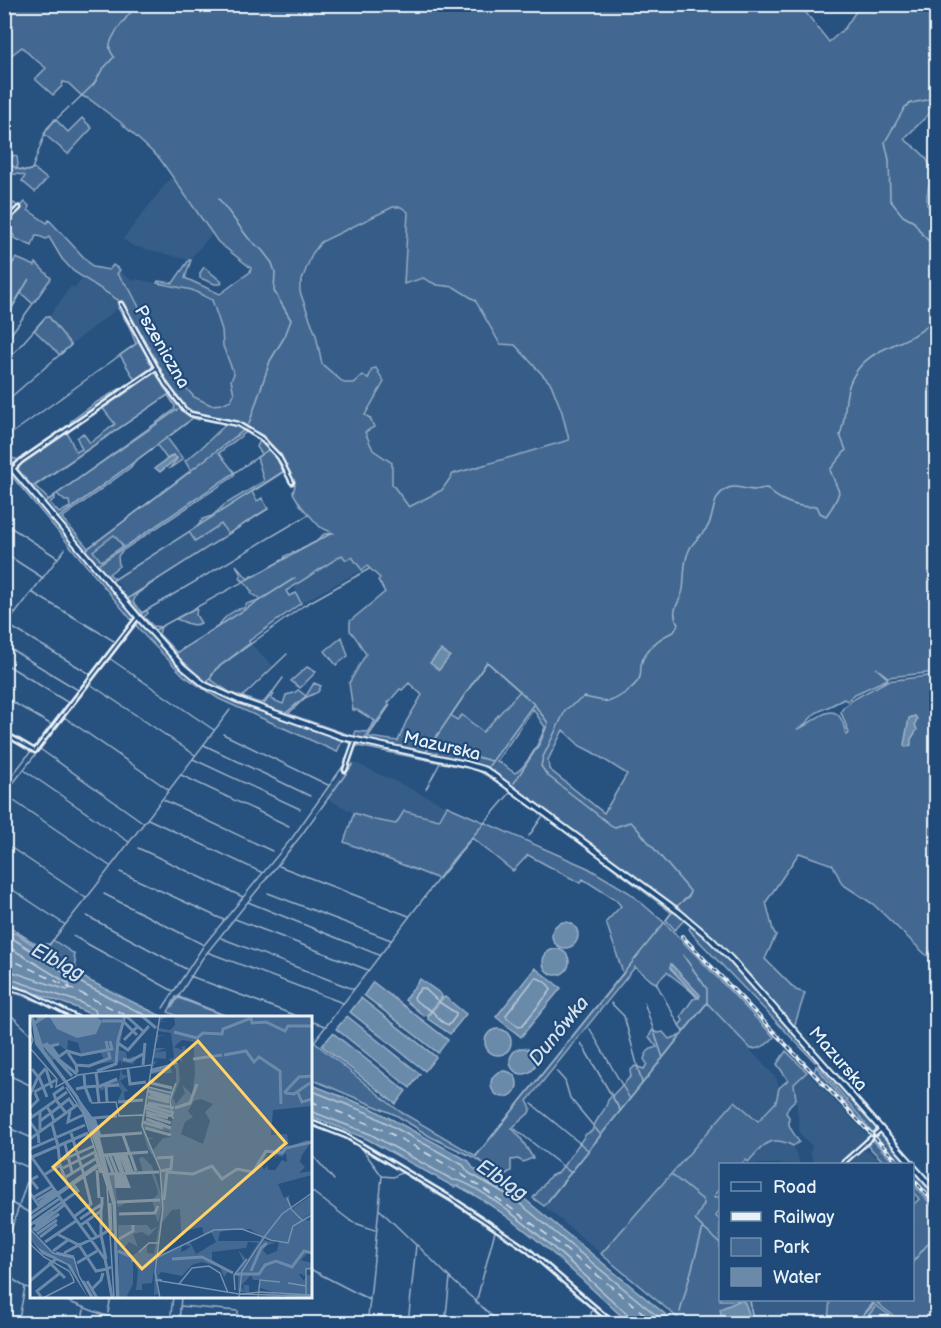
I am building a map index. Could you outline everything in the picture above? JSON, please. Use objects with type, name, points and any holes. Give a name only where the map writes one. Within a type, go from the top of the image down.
[{"type":"main road","name":"Mazurska","points":[[4,459],[138,617],[186,670],[210,688],[248,704],[355,741],[478,766],[559,822],[659,897],[711,939],[910,1163]]},
{"type":"main road","name":"Mazurska","points":[[914,1167],[936,1192]]},
{"type":"street","points":[[4,222],[19,208]]},
{"type":"street","name":"Pszeniczna","points":[[121,304],[166,386],[187,411],[238,424],[268,443],[279,457],[292,482]]},
{"type":"street","points":[[13,469],[21,461],[156,368]]},
{"type":"street","points":[[4,733],[35,750],[138,617]]},
{"type":"street","points":[[345,770],[355,741]]},
{"type":"street","points":[[4,986],[28,993],[75,1016]]},
{"type":"street","points":[[312,1123],[346,1136],[452,1199],[528,1250],[614,1323]]},
{"type":"street","points":[[843,1163],[881,1129]]},
{"type":"shaded area","points":[[171,177],[213,233],[189,260],[133,246],[123,239]]},
{"type":"shaded area","points":[[393,207],[401,207],[408,212],[404,284],[423,278],[437,285],[454,287],[475,300],[500,344],[515,345],[551,384],[562,412],[569,440],[453,474],[442,490],[409,507],[392,484],[392,463],[373,450],[365,432],[371,418],[365,416],[366,412],[384,382],[372,369],[367,380],[343,383],[322,364],[316,335],[300,292],[312,254],[321,242]]},
{"type":"shaded area","points":[[119,271],[133,281],[136,279],[192,290],[212,300],[222,330],[223,346],[234,374],[231,380],[234,394],[231,400],[211,405],[187,391],[178,379],[129,288],[117,274]]},
{"type":"shaded area","points":[[83,278],[113,295],[122,305],[71,345],[49,317],[71,286],[75,288]]},
{"type":"shaded area","points":[[221,524],[228,534],[128,599],[115,579],[189,532],[195,541]]},
{"type":"shaded area","points":[[114,535],[123,546],[101,561],[92,551]]},
{"type":"shaded area","points":[[342,555],[351,556],[362,570],[301,603],[294,586]]},
{"type":"shaded area","points":[[250,643],[273,666],[239,696],[210,679],[216,669]]},
{"type":"shaded area","points":[[487,662],[520,691],[483,732],[463,716],[457,720],[451,715]]},
{"type":"shaded area","points":[[349,760],[447,806],[439,820],[404,812],[396,824],[354,813],[324,797],[345,770]]},
{"type":"shaded area","points":[[707,1003],[777,1079],[779,1088],[776,1102],[758,1121],[735,1101],[601,1254],[544,1206]]},
{"type":"shaded area","points":[[807,1072],[869,1137],[841,1163],[814,1163],[810,1152],[812,1146],[800,1134],[794,1084]]},
{"type":"shaded area","points":[[774,1140],[793,1146],[800,1163],[742,1163],[746,1160],[749,1162],[765,1143]]},
{"type":"shaded area","points":[[862,1150],[870,1152],[881,1163],[850,1163]]},
{"type":"shaded area","points":[[750,1301],[830,1301],[828,1320],[809,1323],[753,1323]]},
{"type":"green space","points":[[799,4],[829,42],[845,28],[860,5],[936,5],[936,111],[932,111],[904,139],[928,161],[931,174],[927,205],[936,214],[936,672],[888,677],[876,668],[888,679],[855,694],[847,701],[844,699],[816,713],[797,729],[832,712],[837,714],[842,721],[846,735],[849,733],[841,712],[854,699],[887,681],[936,675],[936,945],[927,956],[873,904],[842,884],[833,865],[799,853],[766,902],[776,935],[765,959],[796,990],[805,993],[794,1027],[711,937],[598,849],[487,769],[471,763],[352,738],[216,689],[185,667],[126,600],[158,579],[137,594],[133,602],[142,613],[147,610],[148,613],[144,617],[153,626],[161,627],[159,634],[177,653],[219,626],[233,612],[244,608],[246,604],[262,599],[251,594],[252,592],[244,581],[239,578],[241,575],[236,565],[248,579],[284,559],[285,556],[316,542],[324,534],[333,533],[320,527],[301,506],[293,493],[295,485],[286,470],[252,492],[257,501],[262,498],[268,509],[228,534],[221,524],[195,541],[189,532],[203,519],[212,516],[224,505],[264,481],[257,457],[262,454],[257,447],[260,440],[249,430],[219,453],[235,473],[233,477],[122,551],[118,556],[119,566],[109,574],[115,579],[110,582],[5,457],[4,447],[12,458],[19,460],[97,402],[135,380],[120,355],[136,344],[118,308],[122,305],[118,300],[73,271],[62,259],[49,237],[46,239],[36,235],[32,246],[14,238],[14,235],[5,230],[5,209],[14,203],[19,208],[25,202],[29,206],[28,210],[47,223],[49,220],[93,267],[109,270],[113,265],[120,270],[117,274],[129,288],[140,309],[151,319],[178,379],[194,397],[211,405],[231,400],[234,394],[231,380],[234,374],[223,346],[222,330],[212,300],[192,290],[157,283],[158,281],[173,283],[191,260],[185,278],[220,294],[250,272],[251,268],[218,242],[160,159],[120,122],[82,96],[68,83],[63,82],[53,95],[35,79],[46,68],[22,47],[5,60],[5,41],[9,39],[5,34],[5,5]],"holes":[[[393,207],[401,207],[408,212],[404,284],[423,278],[437,285],[454,287],[475,300],[500,344],[515,345],[551,384],[562,412],[569,440],[453,474],[442,490],[409,507],[392,484],[392,463],[373,450],[365,432],[374,427],[370,418],[365,415],[384,382],[376,368],[372,369],[368,379],[363,375],[354,383],[344,383],[322,364],[316,335],[300,292],[300,285],[312,254],[321,242]],[[168,395],[175,406],[174,410],[57,494],[65,501],[69,501],[70,507],[59,513],[50,503],[55,495],[49,500],[35,486]],[[101,406],[115,424],[90,443],[83,433],[77,438],[82,449],[76,452],[66,430]],[[200,416],[222,421],[224,426],[185,461],[191,471],[88,548],[62,518],[157,445],[167,459],[173,455],[177,459],[169,469],[183,459],[167,438],[193,418],[199,420]],[[114,535],[123,546],[101,561],[93,551]],[[342,555],[346,560],[352,557],[362,570],[367,566],[380,578],[378,580],[385,592],[350,621],[350,631],[366,654],[349,683],[353,710],[375,721],[367,732],[355,731],[355,737],[288,714],[305,698],[318,692],[321,686],[314,683],[306,696],[298,690],[286,695],[283,704],[271,699],[274,694],[272,692],[264,702],[260,703],[231,693],[210,679],[216,669],[250,643],[249,641],[301,603],[296,593],[289,596],[286,591]],[[487,662],[520,691],[483,732],[462,715],[457,720],[451,715]],[[409,683],[422,695],[398,741],[368,737],[390,705],[388,703],[400,689],[402,690]],[[533,709],[545,727],[533,752],[520,770],[515,773],[497,761]],[[563,730],[580,746],[627,774],[604,813],[549,769],[548,760]]]},
{"type":"green space","points":[[82,118],[92,128],[68,154],[44,134],[55,119],[68,132]]},
{"type":"green space","points":[[14,155],[17,157],[16,169],[29,171],[33,168],[47,179],[35,192],[22,181],[25,176],[5,172],[5,159],[8,162]]},
{"type":"green space","points":[[16,258],[35,266],[36,263],[51,278],[33,304],[21,293],[5,320],[5,269],[8,263],[12,264]]},
{"type":"green space","points":[[204,267],[222,282],[221,284],[200,278]]},
{"type":"green space","points":[[46,316],[71,345],[60,355],[34,330]]},
{"type":"green space","points":[[4,462],[103,579],[189,675],[220,695],[343,739],[337,752],[219,699],[184,676],[145,636],[5,468]]},
{"type":"green space","points":[[197,607],[196,615],[201,623],[191,624],[176,619]]},
{"type":"green space","points":[[342,637],[348,656],[336,665],[325,651]]},
{"type":"green space","points":[[307,667],[316,672],[300,688],[291,681]]},
{"type":"green space","points":[[447,806],[588,868],[630,893],[667,925],[774,1037],[764,1046],[751,1049],[707,1003],[683,1032],[679,1025],[683,1021],[681,1016],[693,999],[697,998],[667,972],[656,983],[635,967],[527,1101],[531,1108],[529,1113],[512,1128],[533,1158],[523,1162],[518,1159],[511,1160],[511,1171],[506,1174],[503,1172],[501,1174],[475,1158],[431,1137],[396,1115],[312,1079],[312,1044],[314,1042],[399,1111],[476,1156],[623,973],[606,922],[621,906],[616,900],[583,879],[580,883],[528,855],[513,871],[472,838],[439,879],[344,842],[354,813],[396,824],[404,811],[439,820]]},
{"type":"green space","points":[[674,910],[685,919],[675,930],[666,920]]},
{"type":"green space","points":[[692,925],[729,960],[817,1059],[815,1062],[695,937],[689,929]]},
{"type":"green space","points":[[53,940],[74,954],[76,968],[44,951]]},
{"type":"green space","points":[[5,988],[12,990],[9,1015],[5,1014]]},
{"type":"green space","points":[[176,997],[218,1013],[216,1016],[177,1016],[168,1012]]},
{"type":"green space","points":[[652,1031],[663,1032],[669,1039],[681,1035],[544,1206],[533,1198],[550,1176],[559,1172],[586,1134],[592,1131],[608,1100],[631,1076],[630,1071],[635,1066],[644,1069],[647,1064],[644,1059],[646,1054],[657,1047],[649,1037]]},
{"type":"green space","points":[[786,1051],[807,1072],[794,1084],[796,1099],[786,1113],[790,1127],[799,1142],[793,1146],[773,1141],[763,1146],[748,1162],[746,1160],[742,1163],[719,1163],[719,1190],[714,1197],[719,1196],[719,1211],[716,1216],[719,1219],[719,1301],[750,1301],[753,1323],[684,1323],[601,1254],[735,1101],[758,1121],[776,1102],[779,1088],[788,1080],[777,1064]]},
{"type":"green space","points":[[820,1063],[878,1128],[873,1133],[818,1065]]},
{"type":"green space","points":[[816,1066],[854,1113],[814,1072]]},
{"type":"green space","points":[[879,1133],[883,1134],[909,1163],[900,1163],[875,1136]]},
{"type":"green space","points":[[872,1139],[894,1163],[885,1163],[866,1144]]},
{"type":"green space","points":[[914,1169],[936,1194],[936,1204],[914,1178]]},
{"type":"green space","points":[[914,1185],[936,1210],[936,1323],[903,1323],[874,1301],[914,1301],[914,1204],[919,1199],[914,1193]]},
{"type":"green space","points":[[830,1301],[870,1301],[873,1303],[854,1322],[828,1320]]},
{"type":"green space","points":[[874,1304],[900,1323],[857,1323]]},
{"type":"water","points":[[173,455],[177,458],[160,472],[155,468]]},
{"type":"water","points":[[441,650],[450,656],[439,670],[430,663]]},
{"type":"water","points":[[915,716],[917,730],[911,739],[911,745],[906,747],[904,745],[909,718]]},
{"type":"water","points":[[565,922],[574,926],[578,935],[574,944],[565,948],[556,944],[552,935],[556,926]]},
{"type":"water","name":"Elbląg","points":[[4,930],[17,934],[88,980],[161,1016],[94,1016],[5,982]]},
{"type":"water","points":[[556,949],[565,953],[569,962],[565,971],[556,975],[547,971],[543,962],[547,953]]},
{"type":"water","points":[[671,964],[700,995],[699,998],[670,968]]},
{"type":"water","points":[[535,968],[561,988],[521,1037],[496,1017]]},
{"type":"water","points":[[420,979],[442,997],[424,1016],[405,1000]]},
{"type":"water","points":[[373,982],[448,1040],[438,1053],[364,995]]},
{"type":"water","points":[[445,997],[466,1014],[450,1034],[428,1019],[428,1016]]},
{"type":"water","points":[[361,998],[436,1057],[425,1071],[350,1012]]},
{"type":"water","points":[[347,1016],[420,1074],[410,1088],[336,1029]]},
{"type":"water","points":[[498,1029],[507,1033],[511,1042],[507,1051],[498,1055],[489,1051],[485,1042],[489,1033]]},
{"type":"water","points":[[333,1033],[406,1091],[396,1104],[322,1046]]},
{"type":"water","points":[[523,1048],[532,1052],[536,1061],[532,1070],[523,1074],[514,1070],[510,1061],[514,1052]]},
{"type":"water","points":[[504,1071],[513,1075],[517,1084],[513,1093],[504,1097],[495,1093],[491,1084],[495,1075]]},
{"type":"water","points":[[312,1085],[371,1108],[469,1161],[473,1168],[516,1192],[676,1323],[629,1323],[548,1249],[482,1199],[458,1186],[454,1187],[367,1139],[312,1116]]},
{"type":"water","points":[[742,1301],[749,1314],[748,1323],[723,1323],[720,1309]]},
{"type":"waterway","points":[[72,105],[94,84],[102,70],[114,57],[110,51],[112,39],[137,4]]},
{"type":"waterway","name":"Dunówka","points":[[936,94],[927,100],[911,103],[905,107],[885,142],[889,160],[890,200],[903,216],[914,222],[936,249]]},
{"type":"waterway","points":[[9,164],[23,171],[32,169],[47,128],[69,107]]},
{"type":"waterway","points":[[219,199],[249,239],[272,263],[275,272],[274,291],[291,320],[285,336],[270,361],[249,424]]},
{"type":"waterway","points":[[4,279],[14,261]]},
{"type":"waterway","name":"Dunówka","points":[[936,270],[933,278],[936,289]]},
{"type":"waterway","points":[[4,320],[29,279]]},
{"type":"waterway","points":[[4,344],[32,305]]},
{"type":"waterway","name":"Dunówka","points":[[677,906],[689,896],[690,891],[634,825],[630,822],[612,826],[547,775],[541,766],[543,757],[566,709],[584,697],[608,702],[625,693],[639,679],[641,665],[649,649],[659,640],[674,632],[678,624],[675,610],[682,594],[688,553],[708,526],[721,493],[733,487],[754,490],[767,488],[777,497],[790,503],[817,506],[820,513],[826,516],[839,492],[830,470],[846,450],[840,435],[852,378],[866,360],[919,332],[929,325],[936,315]]},
{"type":"waterway","points":[[4,364],[43,320]]},
{"type":"waterway","points":[[4,439],[137,343]]},
{"type":"waterway","points":[[4,403],[71,345]]},
{"type":"waterway","points":[[13,464],[151,369]]},
{"type":"waterway","points":[[32,487],[168,395]]},
{"type":"waterway","points":[[45,502],[177,410]]},
{"type":"waterway","points":[[58,518],[187,423]]},
{"type":"waterway","points":[[86,550],[244,430]]},
{"type":"waterway","points":[[98,565],[268,450]]},
{"type":"waterway","points":[[4,454],[14,465]]},
{"type":"waterway","points":[[17,468],[51,510]]},
{"type":"waterway","points":[[112,581],[284,471]]},
{"type":"waterway","points":[[127,599],[269,508]]},
{"type":"waterway","points":[[53,512],[87,552]]},
{"type":"waterway","points":[[140,614],[308,515]]},
{"type":"waterway","points":[[4,523],[58,558]]},
{"type":"waterway","points":[[155,630],[330,534]]},
{"type":"waterway","points":[[4,628],[65,549]]},
{"type":"waterway","points":[[4,553],[43,578]]},
{"type":"waterway","points":[[93,559],[175,654],[199,676]]},
{"type":"waterway","points":[[237,696],[207,683],[216,669],[303,606],[369,569]]},
{"type":"waterway","points":[[176,653],[295,578]]},
{"type":"waterway","points":[[33,593],[114,641]]},
{"type":"waterway","points":[[4,605],[16,613]]},
{"type":"waterway","points":[[4,786],[131,622]]},
{"type":"waterway","points":[[4,795],[134,627]]},
{"type":"waterway","points":[[13,628],[90,674]]},
{"type":"waterway","points":[[4,645],[78,690]]},
{"type":"waterway","points":[[241,698],[287,654]]},
{"type":"waterway","points":[[109,658],[214,730]]},
{"type":"waterway","points":[[426,752],[487,662],[534,704],[548,723],[540,743],[514,783]]},
{"type":"waterway","points":[[4,663],[67,702]]},
{"type":"waterway","points":[[264,704],[283,678]]},
{"type":"waterway","points":[[90,684],[195,755]]},
{"type":"waterway","points":[[262,705],[286,713],[306,696]]},
{"type":"waterway","points":[[4,697],[50,724]]},
{"type":"waterway","points":[[241,698],[259,704]]},
{"type":"waterway","points":[[365,738],[389,705]]},
{"type":"waterway","points":[[488,767],[533,705]]},
{"type":"waterway","points":[[245,706],[358,746],[477,770],[517,796],[596,855]]},
{"type":"waterway","name":"Elbląg","points":[[46,949],[230,710]]},
{"type":"waterway","points":[[289,714],[354,737]]},
{"type":"waterway","points":[[64,717],[169,790]]},
{"type":"waterway","points":[[223,734],[328,785]]},
{"type":"waterway","points":[[4,736],[30,751]]},
{"type":"waterway","points":[[358,738],[416,750]]},
{"type":"waterway","points":[[204,745],[310,796]]},
{"type":"waterway","points":[[435,746],[492,761]]},
{"type":"waterway","points":[[40,749],[144,823]]},
{"type":"waterway","points":[[193,759],[300,809]]},
{"type":"waterway","points":[[148,819],[263,873],[292,838],[346,762]]},
{"type":"waterway","points":[[426,789],[440,763]]},
{"type":"waterway","points":[[172,1007],[202,959],[300,837],[353,764]]},
{"type":"waterway","points":[[24,770],[129,842]]},
{"type":"waterway","points":[[181,775],[289,826]]},
{"type":"waterway","points":[[312,1044],[455,857],[510,793]]},
{"type":"waterway","points":[[5,795],[110,866]]},
{"type":"waterway","points":[[164,800],[272,851]]},
{"type":"waterway","points":[[529,836],[542,817]]},
{"type":"waterway","points":[[4,843],[86,898]]},
{"type":"waterway","points":[[138,848],[243,897]]},
{"type":"waterway","points":[[601,859],[672,913]]},
{"type":"waterway","points":[[279,866],[409,916]]},
{"type":"waterway","points":[[120,872],[224,920]]},
{"type":"waterway","points":[[163,1008],[204,945],[262,874]]},
{"type":"waterway","points":[[4,884],[64,924]]},
{"type":"waterway","points":[[268,893],[391,940]]},
{"type":"waterway","points":[[104,894],[204,945]]},
{"type":"waterway","points":[[248,902],[379,955]]},
{"type":"waterway","name":"Dunówka","points":[[666,920],[671,913]]},
{"type":"waterway","points":[[87,916],[186,969]]},
{"type":"waterway","points":[[235,919],[368,970]]},
{"type":"waterway","name":"Dunówka","points":[[476,1156],[664,923]]},
{"type":"waterway","name":"Elbląg","points":[[4,924],[36,944],[49,944]]},
{"type":"waterway","points":[[73,936],[173,991]]},
{"type":"waterway","points":[[221,938],[353,989]]},
{"type":"waterway","points":[[207,952],[343,1003]]},
{"type":"waterway","points":[[548,1201],[707,1003],[707,989],[683,955]]},
{"type":"waterway","points":[[190,976],[297,1016]]},
{"type":"waterway","points":[[656,983],[683,1032]]},
{"type":"waterway","points":[[4,990],[38,1001],[66,1016]]},
{"type":"waterway","points":[[179,997],[227,1016]]},
{"type":"waterway","points":[[644,1002],[663,1058]]},
{"type":"waterway","points":[[611,1003],[624,1016],[642,1083]]},
{"type":"waterway","points":[[4,1012],[30,1033]]},
{"type":"waterway","points":[[312,1022],[325,1026]]},
{"type":"waterway","points":[[590,1029],[630,1099]]},
{"type":"waterway","points":[[581,1043],[620,1110]]},
{"type":"waterway","points":[[556,1071],[565,1081],[570,1098],[600,1134]]},
{"type":"waterway","points":[[4,1073],[30,1085]]},
{"type":"waterway","points":[[532,1104],[588,1150]]},
{"type":"waterway","points":[[4,1126],[30,1137]]},
{"type":"waterway","points":[[312,1126],[345,1138],[485,1223],[525,1250],[609,1324]]},
{"type":"waterway","points":[[515,1129],[570,1172]]},
{"type":"waterway","points":[[363,1150],[382,1176],[393,1177],[403,1172]]},
{"type":"waterway","points":[[312,1154],[334,1180]]},
{"type":"waterway","points":[[4,1157],[30,1168]]},
{"type":"waterway","points":[[4,1252],[30,1172]]},
{"type":"waterway","points":[[672,1175],[703,1200],[704,1204],[695,1220],[703,1228],[680,1312]]},
{"type":"waterway","points":[[370,1300],[382,1176]]},
{"type":"waterway","points":[[312,1192],[352,1222],[375,1230]]},
{"type":"waterway","points":[[4,1199],[30,1213]]},
{"type":"waterway","points":[[380,1210],[416,1245],[408,1324]]},
{"type":"waterway","points":[[703,1228],[719,1242]]},
{"type":"waterway","points":[[476,1303],[495,1231]]},
{"type":"waterway","points":[[914,1261],[936,1234]]},
{"type":"waterway","points":[[417,1245],[450,1278],[445,1324]]},
{"type":"waterway","points":[[312,1270],[370,1300],[367,1324]]},
{"type":"waterway","points":[[4,1274],[25,1287],[18,1324]]},
{"type":"waterway","points":[[450,1278],[501,1324]]},
{"type":"waterway","points":[[26,1287],[30,1288]]},
{"type":"waterway","points":[[58,1298],[128,1324]]},
{"type":"waterway","points":[[108,1313],[111,1298]]},
{"type":"waterway","points":[[170,1324],[173,1298]]},
{"type":"waterway","points":[[179,1324],[181,1298]]},
{"type":"waterway","points":[[750,1301],[753,1324]]},
{"type":"waterway","points":[[180,1306],[238,1311],[237,1324]]},
{"type":"waterway","points":[[862,1324],[875,1307]]},
{"type":"waterway","points":[[589,1324],[592,1309]]},
{"type":"waterway","points":[[81,1324],[84,1310]]},
{"type":"ferry route","points":[[4,956],[128,1016]]},
{"type":"ferry route","points":[[312,1102],[381,1129],[427,1153],[462,1175],[529,1221],[656,1324]]},
{"type":"railway","points":[[682,936],[899,1163]]},
{"type":"railway","points":[[914,1180],[936,1205]]}]
